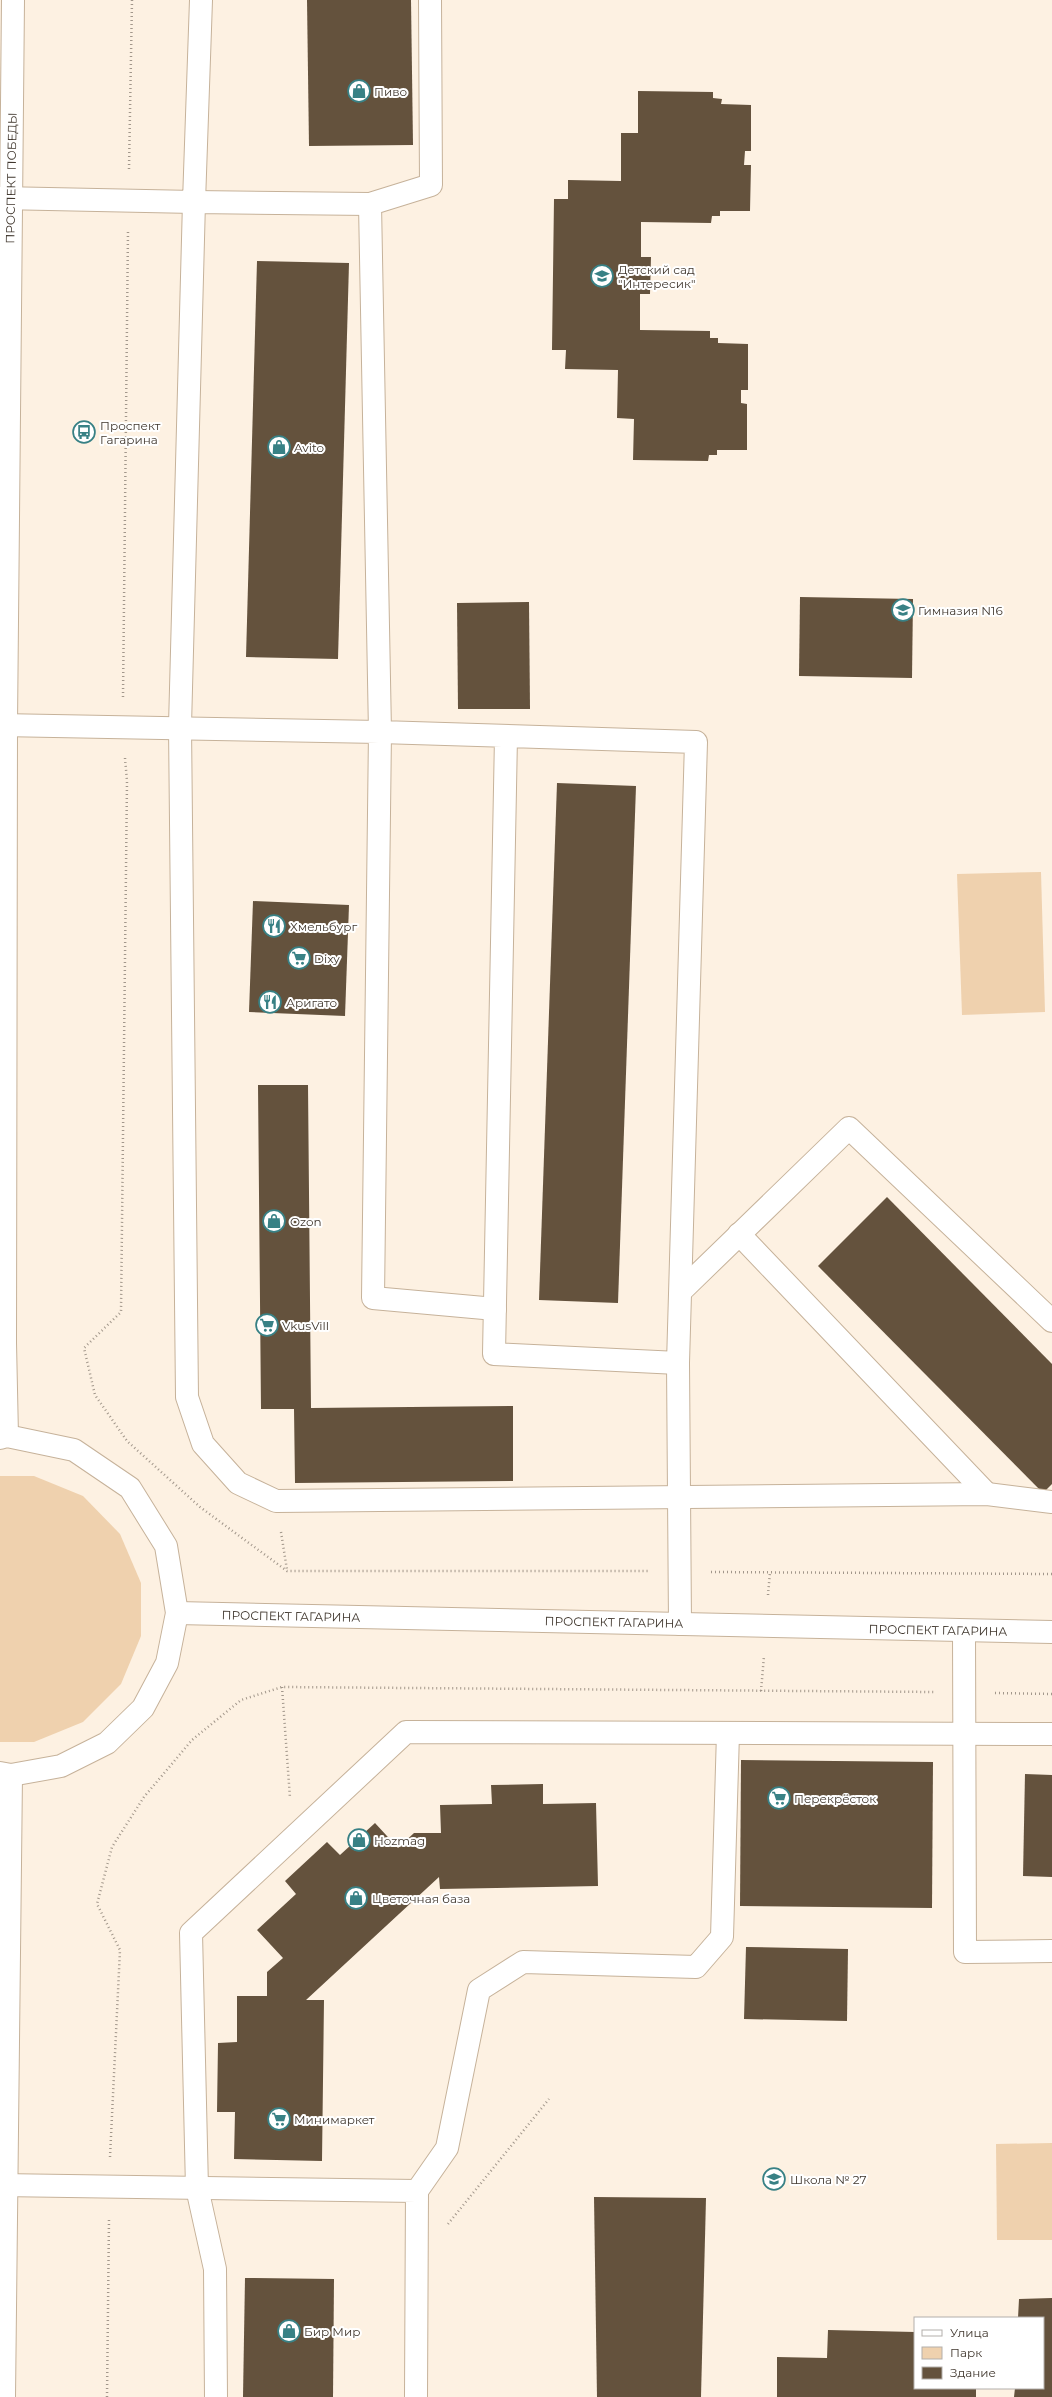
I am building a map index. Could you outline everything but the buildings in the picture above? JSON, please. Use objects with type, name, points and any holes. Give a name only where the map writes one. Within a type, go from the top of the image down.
[{"type":"street","name":"ПРОСПЕКТ ПОБЕДЫ","points":[[4,1437],[3,725],[6,199],[13,0]]},
{"type":"street","points":[[201,0],[180,726],[187,1397],[203,1444],[238,1483],[276,1501],[987,1494],[1052,1502]]},
{"type":"street","points":[[6,199],[370,204],[431,185],[430,0]]},
{"type":"street","points":[[370,204],[380,732],[373,1298],[495,1309]]},
{"type":"street","points":[[3,725],[180,726],[696,742],[678,1363],[680,1624]]},
{"type":"street","points":[[506,737],[494,1354],[678,1363]]},
{"type":"street","points":[[681,1291],[849,1128],[1052,1321]]},
{"type":"street","points":[[739,1234],[987,1494]]},
{"type":"street","points":[[4,1437],[74,1450],[130,1488],[166,1546],[177,1613],[167,1663],[157,1682],[143,1708],[107,1743],[61,1766],[6,1774],[3,2185],[4,2397]]},
{"type":"street","name":"ПРОСПЕКТ ГАГАРИНА","points":[[177,1613],[1052,1632]]},
{"type":"street","points":[[964,1631],[965,1952],[1052,1951]]},
{"type":"street","points":[[216,2397],[215,2269],[197,2188],[191,1933],[406,1732],[1052,1734]]},
{"type":"street","points":[[416,2397],[417,2191],[447,2148],[479,1990],[523,1962],[696,1967],[722,1937],[728,1733]]},
{"type":"street","points":[[3,2185],[417,2191]]},
{"type":"path","points":[[132,0],[128,200],[123,726],[127,781],[121,1312],[84,1348],[95,1395],[127,1441],[200,1507],[287,1571],[1052,1574]]},
{"type":"path","points":[[276,1501],[287,1571]]},
{"type":"path","points":[[282,1687],[293,1838]]},
{"type":"path","points":[[107,2397],[109,2187],[120,1950],[97,1904],[112,1847],[144,1797],[192,1740],[241,1700],[282,1687],[1052,1694]]},
{"type":"path","points":[[446,2227],[549,2098]]},
{"type":"green space","points":[[1041,872],[1045,1012],[962,1015],[957,874]]},
{"type":"green space","points":[[0,1476],[34,1476],[83,1496],[120,1534],[141,1583],[141,1636],[121,1684],[83,1722],[34,1742],[0,1742]]},
{"type":"green space","points":[[1052,2143],[1052,2240],[997,2240],[996,2144]]},
{"type":"place","name":"Пиво","points":[[359,91]]},
{"type":"place","name":"Детский сад \"Интересик\"","points":[[602,276]]},
{"type":"place","name":"Проспект Гагарина","points":[[84,432]]},
{"type":"place","name":"Avito","points":[[279,447]]},
{"type":"place","name":"Гимназия N16","points":[[903,610]]},
{"type":"place","name":"Хмельбург","points":[[274,926]]},
{"type":"place","name":"Dixy","points":[[299,958]]},
{"type":"place","name":"Аригато","points":[[270,1002]]},
{"type":"place","name":"Ozon","points":[[274,1221]]},
{"type":"place","name":"VkusVill","points":[[267,1325]]},
{"type":"place","name":"Перекрёсток","points":[[779,1798]]},
{"type":"place","name":"Hozmag","points":[[359,1840]]},
{"type":"place","name":"Цветочная база","points":[[356,1898]]},
{"type":"place","name":"Минимаркет","points":[[279,2119]]},
{"type":"place","name":"Школа № 27","points":[[774,2179]]},
{"type":"place","name":"Бир Мир","points":[[289,2331]]}]
